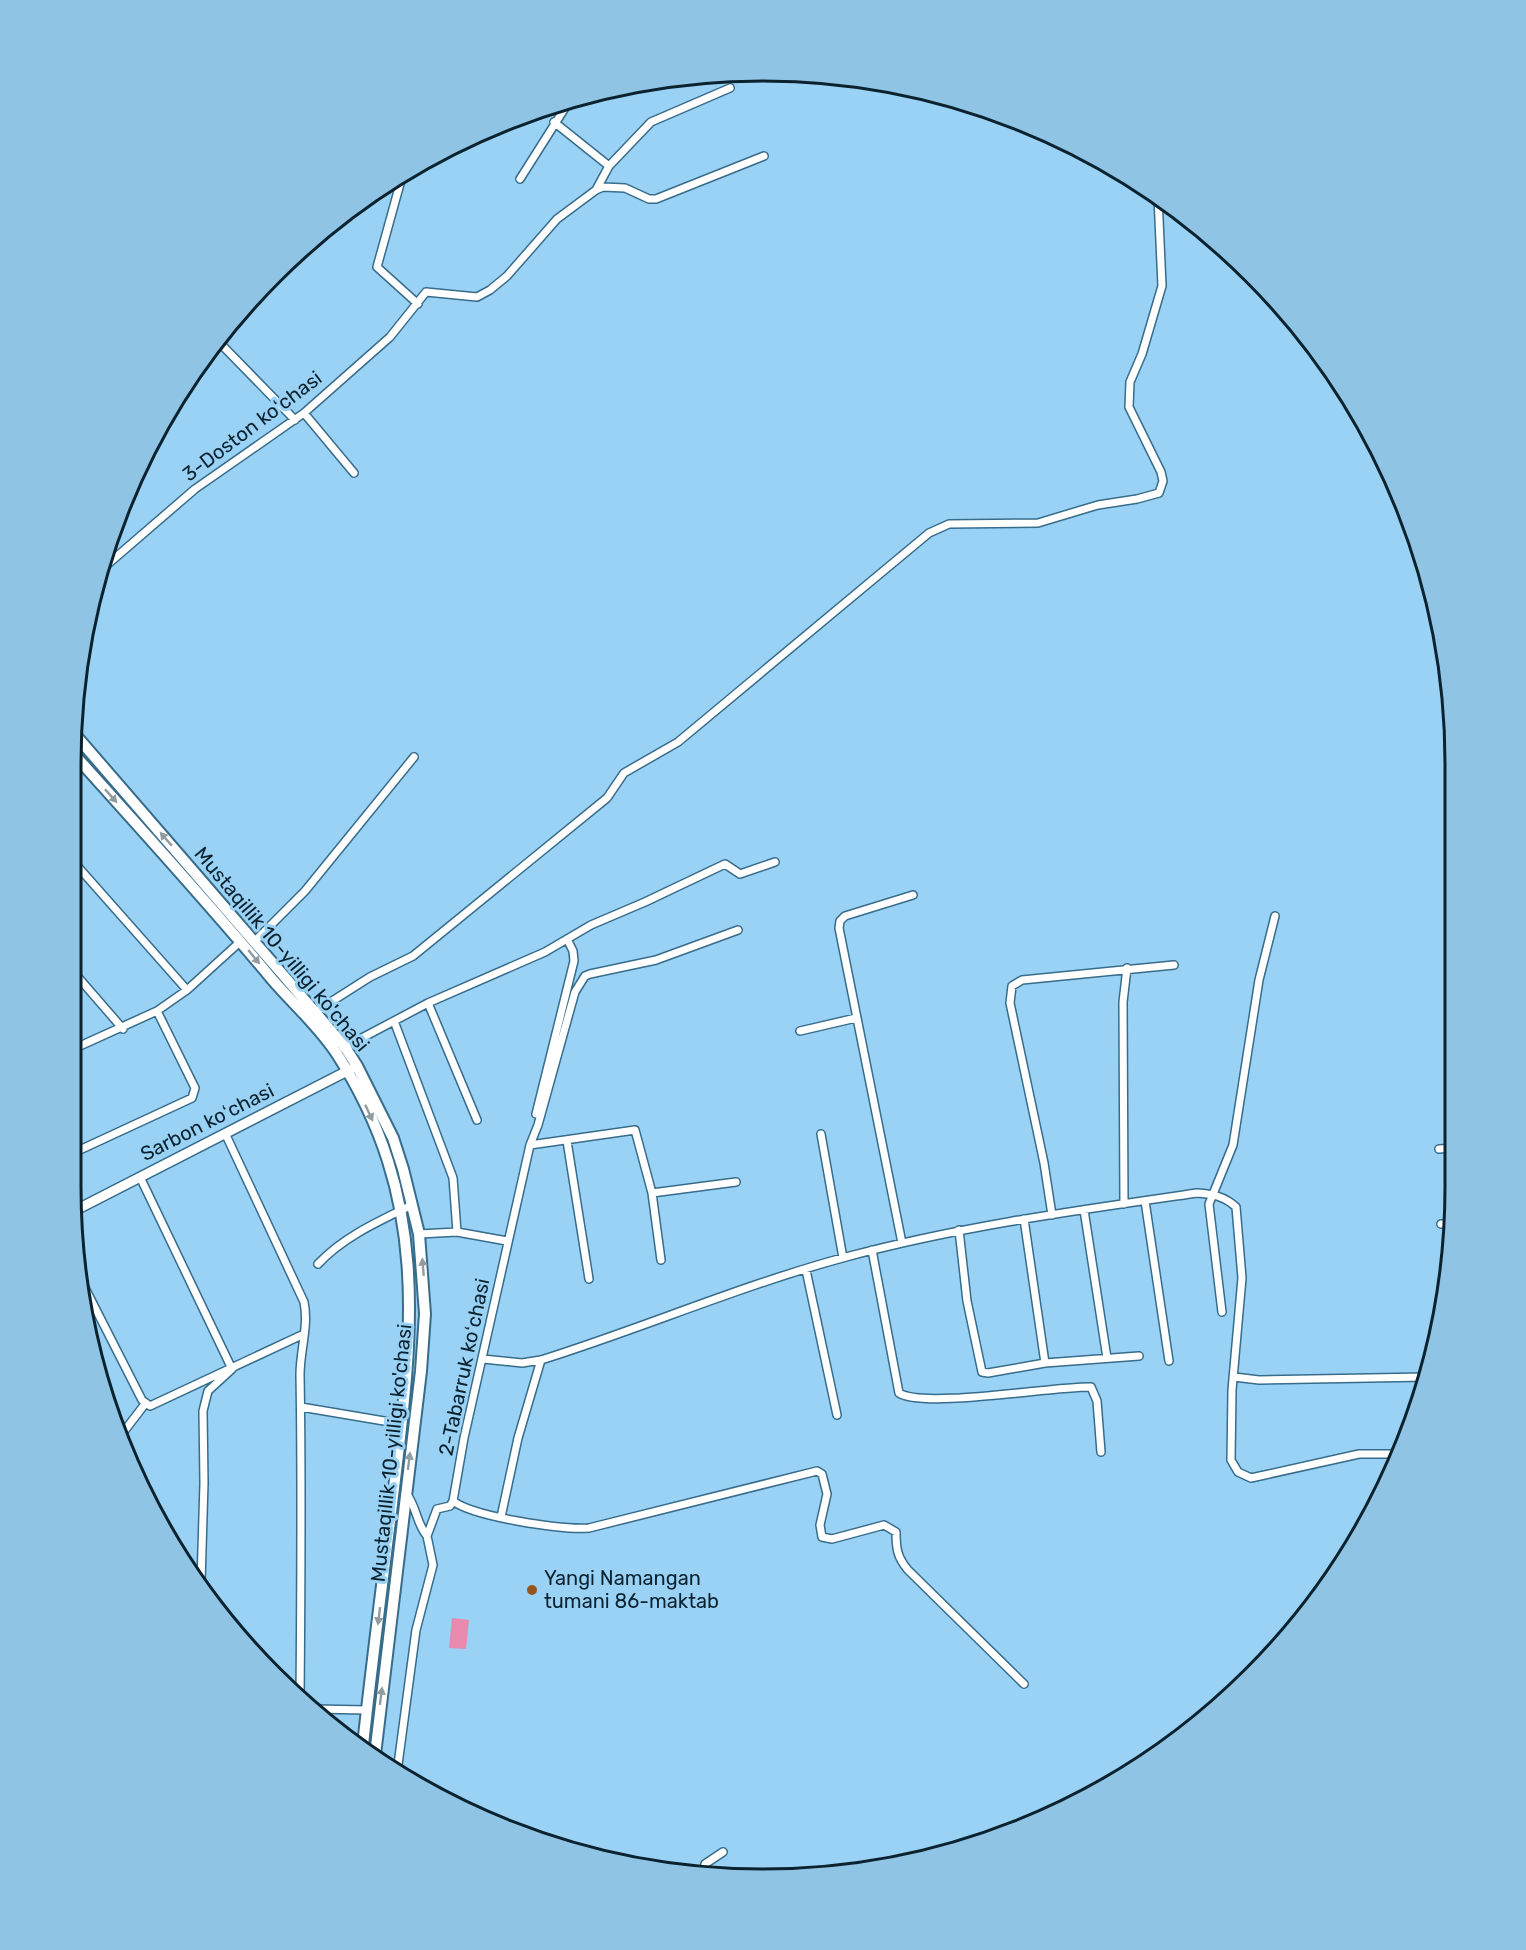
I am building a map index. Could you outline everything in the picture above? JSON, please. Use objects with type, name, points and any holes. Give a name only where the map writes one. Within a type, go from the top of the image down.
[{"type":"main road","name":"Mustaqillik 10-yilligi ko'chasi","points":[[81,743],[315,1012],[341,1050],[346,1071],[369,1111],[389,1161],[401,1210],[411,1305],[402,1424],[364,1739]]},
{"type":"main road","name":"Mustaqillik 10-yilligi ko'chasi","points":[[81,762],[241,941],[273,981],[357,1066],[393,1138],[419,1234],[423,1273],[424,1325],[421,1371],[376,1748]]},
{"type":"street","name":"3-Doston koʻchasi","points":[[112,561],[195,489],[304,413],[390,336],[426,292],[477,297],[490,290],[507,276],[557,219],[596,190],[609,166],[651,122],[730,88]]},
{"type":"street","points":[[520,179],[562,112]]},
{"type":"street","points":[[554,122],[609,166]]},
{"type":"street","points":[[596,190],[603,187],[625,188],[649,199],[656,199],[764,156]]},
{"type":"street","points":[[399,186],[377,267],[418,304]]},
{"type":"street","points":[[315,1012],[369,976],[413,956],[607,798],[624,773],[678,742],[929,534],[950,524],[1038,523],[1098,505],[1137,500],[1160,493],[1163,481],[1161,472],[1129,407],[1130,382],[1142,354],[1162,286],[1158,208]]},
{"type":"street","points":[[223,346],[295,420]]},
{"type":"street","points":[[304,413],[354,473]]},
{"type":"street","points":[[254,942],[305,891],[414,757]]},
{"type":"street","points":[[341,1050],[428,1003],[544,952],[591,925],[725,864],[740,874],[776,862]]},
{"type":"street","points":[[81,870],[187,990]]},
{"type":"street","points":[[902,1243],[856,1018],[840,921],[845,916],[913,895]]},
{"type":"street","points":[[1222,1312],[1209,1204],[1211,1194],[1233,1145],[1258,980],[1275,916]]},
{"type":"street","name":"2-Tabarruk koʻchasi","points":[[453,1501],[464,1438],[530,1145],[538,1125],[570,1007],[585,976],[656,960],[738,930]]},
{"type":"street","name":"2-Tabarruk koʻchasi","points":[[538,1125],[536,1115],[574,961],[573,951],[567,939]]},
{"type":"street","points":[[81,1046],[123,1029],[158,1011],[187,990],[241,941]]},
{"type":"street","points":[[1052,1215],[1044,1163],[1010,1003],[1012,986],[1023,980],[1174,964]]},
{"type":"street","points":[[1124,1204],[1123,1002],[1127,968]]},
{"type":"street","points":[[81,981],[123,1029]]},
{"type":"street","points":[[428,1003],[477,1120]]},
{"type":"street","points":[[81,1149],[192,1098],[195,1088],[158,1011]]},
{"type":"street","points":[[800,1031],[856,1018]]},
{"type":"street","points":[[394,1021],[453,1178],[457,1232]]},
{"type":"street","name":"Sarbon koʻchasi","points":[[81,1207],[357,1066]]},
{"type":"street","points":[[530,1145],[635,1130],[652,1193],[661,1260]]},
{"type":"street","points":[[225,1133],[304,1302],[306,1313],[300,1356],[300,1687]]},
{"type":"street","points":[[821,1134],[843,1258]]},
{"type":"street","points":[[567,1141],[589,1279]]},
{"type":"street","points":[[1438,1149],[1445,1149]]},
{"type":"street","points":[[140,1176],[232,1369]]},
{"type":"street","points":[[652,1193],[736,1182]]},
{"type":"street","points":[[483,1359],[522,1363],[541,1360],[843,1258],[959,1230],[1197,1193],[1211,1194],[1228,1200],[1236,1207],[1242,1278],[1234,1377],[1231,1460],[1238,1472],[1251,1478],[1359,1454],[1390,1454]]},
{"type":"street","points":[[1145,1201],[1169,1361]]},
{"type":"street","points":[[318,1264],[331,1250],[367,1227],[412,1205]]},
{"type":"street","points":[[1084,1210],[1107,1358]]},
{"type":"street","points":[[1024,1219],[1045,1364]]},
{"type":"street","points":[[959,1230],[967,1301],[982,1372],[1139,1356]]},
{"type":"street","points":[[419,1234],[457,1232],[507,1240]]},
{"type":"street","points":[[872,1250],[899,1393],[908,1396],[954,1397],[1091,1387],[1097,1401],[1101,1452]]},
{"type":"street","points":[[806,1270],[837,1415]]},
{"type":"street","points":[[91,1299],[145,1404]]},
{"type":"street","points":[[145,1404],[156,1405],[304,1334]]},
{"type":"street","points":[[501,1517],[518,1438],[541,1360]]},
{"type":"street","points":[[201,1573],[203,1411],[208,1391],[232,1369]]},
{"type":"street","points":[[1234,1377],[1259,1380],[1418,1377]]},
{"type":"street","points":[[126,1429],[145,1404]]},
{"type":"street","points":[[301,1407],[402,1424]]},
{"type":"street","points":[[427,1536],[437,1509],[450,1506],[453,1501],[461,1507],[501,1517],[573,1529],[589,1528],[817,1471],[822,1474],[827,1494],[820,1525],[822,1537],[832,1539],[884,1525],[896,1532],[896,1548],[900,1560],[1024,1684]]},
{"type":"street","points":[[398,1763],[417,1630],[433,1565],[427,1536],[418,1524],[414,1503],[406,1492]]},
{"type":"street","points":[[324,1709],[367,1710]]},
{"type":"street","points":[[704,1866],[723,1852]]},
{"type":"shaded area","points":[[452,1618],[469,1620],[466,1649],[449,1648]]},
{"type":"place","name":"Yangi Namangan tumani 86-maktab","points":[[532,1590]]}]
